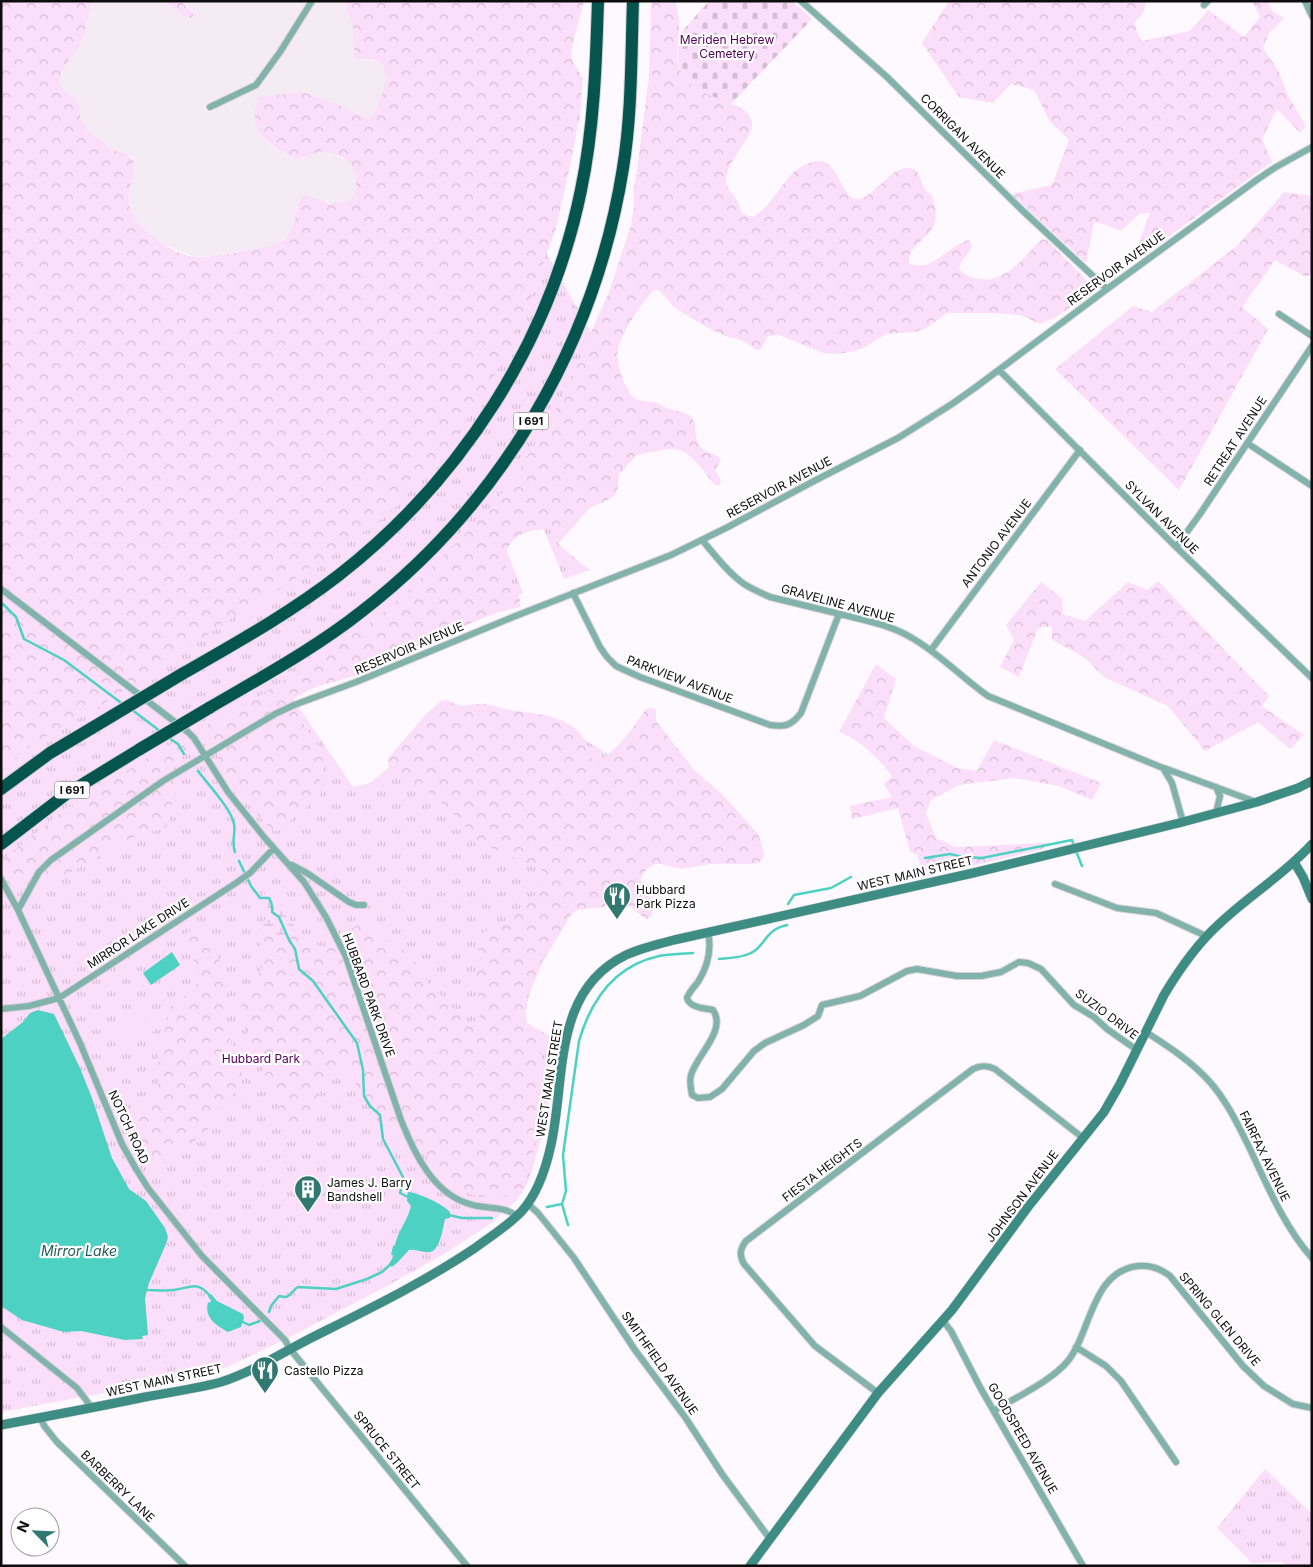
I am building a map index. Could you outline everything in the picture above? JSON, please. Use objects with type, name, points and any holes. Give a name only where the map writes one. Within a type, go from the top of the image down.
[{"type":"highway","points":[[1,789],[39,760],[292,608],[333,580],[369,550],[407,514],[440,478],[478,429],[522,356],[546,304],[578,204],[587,161],[593,112],[598,1]]},
{"type":"highway","name":"I 691","points":[[4,841],[70,791],[333,632],[367,608],[410,571],[452,528],[508,457],[555,380],[576,335],[611,229],[623,167],[627,132],[632,1]]},
{"type":"main road","name":"WEST MAIN STREET","points":[[1,1425],[221,1382],[378,1304],[428,1277],[480,1244],[517,1216],[528,1204],[539,1182],[548,1157],[568,1028],[573,1012],[589,984],[612,963],[626,955],[655,944],[974,873],[1216,814],[1257,802],[1312,782]]},
{"type":"main road","name":"JOHNSON AVENUE","points":[[750,1566],[878,1393],[943,1321],[1108,1105],[1171,982],[1206,936],[1226,917],[1294,862],[1312,844]]},
{"type":"main road","points":[[1294,862],[1311,896]]},
{"type":"street","points":[[210,107],[256,85],[280,52],[312,1]]},
{"type":"street","name":"CORRIGAN AVENUE","points":[[801,1],[887,77],[1024,212],[1107,289]]},
{"type":"street","points":[[1305,1],[1312,16]]},
{"type":"street","name":"RESERVOIR AVENUE","points":[[18,910],[39,872],[51,860],[135,800],[206,755],[294,704],[356,682],[648,564],[702,540],[898,438],[952,404],[1258,179],[1312,147]]},
{"type":"street","points":[[1279,314],[1312,336]]},
{"type":"street","name":"RETREAT AVENUE","points":[[1176,547],[1312,346]]},
{"type":"street","name":"SYLVAN AVENUE","points":[[999,370],[1176,547],[1312,678]]},
{"type":"street","points":[[1247,443],[1312,486]]},
{"type":"street","name":"ANTONIO AVENUE","points":[[930,650],[1080,450]]},
{"type":"street","name":"GRAVELINE AVENUE","points":[[702,540],[733,574],[756,591],[770,597],[884,625],[899,631],[930,650],[988,696],[1163,768],[1257,802]]},
{"type":"street","points":[[1,589],[188,732],[206,755]]},
{"type":"street","name":"PARKVIEW AVENUE","points":[[573,593],[600,647],[616,666],[640,677],[770,725],[780,726],[788,725],[801,714],[839,614]]},
{"type":"street","name":"HUBBARD PARK DRIVE","points":[[206,755],[228,792],[309,890],[336,936],[355,984],[401,1120],[426,1170],[435,1181],[455,1198],[471,1205],[508,1210],[517,1216]]},
{"type":"street","points":[[1163,768],[1172,782],[1183,822]]},
{"type":"street","points":[[1216,787],[1220,796],[1216,814]]},
{"type":"street","name":"MIRROR LAKE DRIVE","points":[[1,1009],[30,1006],[59,998],[236,883],[250,873],[274,848]]},
{"type":"street","points":[[287,863],[307,873],[349,902],[356,905],[364,905]]},
{"type":"street","name":"NOTCH ROAD","points":[[1,879],[18,910],[80,1043],[122,1144],[148,1188],[202,1256],[279,1334],[290,1349]]},
{"type":"street","points":[[1054,884],[1117,908],[1156,914],[1206,936]]},
{"type":"street","name":"SUZIO DRIVE","points":[[708,932],[710,944],[707,964],[687,998],[688,1003],[693,1006],[713,1010],[718,1024],[690,1078],[692,1095],[698,1098],[710,1097],[722,1090],[754,1051],[764,1043],[818,1016],[822,1005],[860,996],[897,975],[917,969],[958,976],[982,976],[1001,972],[1019,962],[1028,962],[1041,969],[1074,1004],[1137,1050]]},
{"type":"street","name":"FAIRFAX AVENUE","points":[[1146,1032],[1185,1057],[1210,1082],[1234,1117],[1280,1213],[1312,1258]]},
{"type":"street","name":"FIESTA HEIGHTS","points":[[878,1393],[823,1353],[808,1339],[744,1264],[740,1252],[746,1241],[979,1066],[990,1066],[995,1069],[1083,1138]]},
{"type":"street","name":"SMITHFIELD AVENUE","points":[[528,1204],[538,1213],[574,1258],[635,1350],[685,1417],[722,1474],[770,1539]]},
{"type":"street","name":"SPRING GLEN DRIVE","points":[[994,1411],[1058,1372],[1068,1361],[1076,1347],[1102,1289],[1116,1274],[1132,1267],[1141,1266],[1153,1267],[1170,1276],[1243,1366],[1264,1386],[1293,1404],[1312,1408]]},
{"type":"street","name":"GOODSPEED AVENUE","points":[[943,1321],[951,1331],[981,1389],[1083,1566]]},
{"type":"street","points":[[1,1327],[77,1388],[92,1408]]},
{"type":"street","points":[[1076,1347],[1106,1366],[1121,1382],[1176,1462]]},
{"type":"street","name":"SPRUCE STREET","points":[[290,1349],[467,1566]]},
{"type":"street","name":"BARBERRY LANE","points":[[40,1418],[57,1442],[92,1478],[185,1566]]},
{"type":"shaded area","points":[[92,1],[161,1],[188,18],[193,17],[189,9],[180,1],[345,1],[354,31],[354,56],[361,60],[377,61],[385,69],[384,94],[373,116],[368,118],[362,117],[343,107],[303,92],[261,97],[255,117],[259,130],[267,142],[295,159],[322,151],[346,159],[352,166],[356,181],[354,195],[344,202],[335,204],[322,202],[305,195],[297,208],[296,219],[289,234],[280,242],[270,247],[216,256],[194,257],[161,243],[151,236],[136,222],[130,210],[128,192],[134,168],[132,157],[112,150],[86,129],[80,119],[80,108],[60,86],[60,78],[65,65],[82,39]]},
{"type":"green space","name":"Hubbard Park","points":[[1,1],[92,1],[83,36],[78,47],[62,70],[60,86],[77,102],[80,108],[80,119],[86,129],[112,150],[126,154],[133,160],[133,173],[128,198],[131,212],[141,227],[168,248],[187,256],[201,257],[220,256],[269,247],[288,236],[301,199],[305,195],[329,204],[344,202],[351,198],[356,190],[352,166],[346,159],[322,151],[295,159],[268,142],[258,130],[255,114],[258,98],[303,92],[343,107],[362,117],[368,118],[373,116],[382,95],[385,71],[377,61],[359,59],[354,56],[354,31],[345,1],[532,228],[651,438],[558,544],[589,570],[564,579],[541,523],[502,538],[523,593],[510,598],[514,605],[309,690],[293,699],[353,787],[370,783],[389,767],[553,719],[607,754],[691,817],[583,886],[540,968],[519,1018],[556,1040],[544,1128],[525,1188],[516,1201],[490,1224],[444,1254],[387,1286],[286,1339],[227,1367],[195,1376],[1,1412]]},
{"type":"green space","points":[[1,1],[92,1],[83,36],[78,47],[62,70],[60,86],[77,102],[80,108],[80,119],[86,129],[112,150],[126,154],[133,160],[133,173],[128,198],[131,212],[141,227],[168,248],[187,256],[201,257],[220,256],[269,247],[288,236],[301,199],[305,195],[329,204],[344,202],[351,198],[356,190],[352,166],[346,159],[322,151],[295,159],[268,142],[258,130],[255,114],[258,98],[303,92],[343,107],[362,117],[368,118],[373,116],[382,95],[385,71],[377,61],[359,59],[354,56],[354,31],[345,1],[584,1],[571,51],[573,62],[583,78],[580,116],[556,228],[514,343],[499,366],[482,399],[435,463],[398,505],[373,527],[348,540],[256,606],[234,617],[96,709],[35,742],[1,772]]},
{"type":"green space","points":[[161,1],[180,1],[194,14],[191,18],[183,16]]},
{"type":"green space","points":[[651,1],[676,1],[679,18],[677,59],[679,69],[685,77],[702,90],[741,108],[747,112],[751,119],[749,135],[731,164],[726,179],[727,186],[737,200],[742,214],[753,217],[770,203],[789,177],[797,170],[806,164],[817,161],[824,162],[830,166],[848,194],[853,198],[859,199],[872,192],[899,170],[913,169],[918,174],[925,189],[932,195],[936,216],[935,224],[930,232],[911,252],[909,263],[917,266],[932,262],[954,247],[969,240],[972,245],[971,248],[959,268],[973,278],[993,278],[1011,270],[1043,239],[1048,241],[1087,281],[1088,286],[1084,296],[1056,317],[1040,324],[1021,315],[947,313],[925,329],[915,332],[886,334],[863,348],[837,354],[823,353],[779,335],[768,336],[760,350],[755,349],[741,340],[725,336],[708,328],[675,308],[659,290],[654,290],[633,318],[620,342],[618,357],[621,374],[634,398],[657,403],[689,415],[692,418],[700,447],[716,455],[721,460],[715,470],[721,480],[720,485],[715,485],[692,458],[680,450],[667,449],[630,458],[622,466],[618,489],[611,498],[560,525],[526,532],[509,546],[506,554],[507,569],[511,583],[519,597],[520,607],[495,613],[415,647],[358,675],[298,692],[291,699],[292,705],[309,733],[324,752],[326,762],[320,777],[321,794],[319,798],[297,814],[280,830],[271,830],[257,814],[227,777],[219,756],[209,743],[194,749],[175,764],[173,768],[176,783],[175,794],[170,819],[166,828],[139,835],[124,842],[61,878],[15,891],[1,899],[1,863],[16,849],[64,810],[162,749],[250,702],[365,627],[403,596],[480,519],[515,476],[554,413],[572,375],[609,292],[631,225],[649,76]]},
{"type":"green space","name":"Meriden Hebrew Cemetery","points":[[709,1],[792,1],[812,19],[731,104],[695,88],[687,82],[682,75],[679,65],[679,35]]},
{"type":"green space","points":[[949,1],[1147,1],[1143,13],[1134,23],[1141,41],[1190,31],[1208,10],[1244,37],[1260,17],[1252,1],[1268,1],[1272,11],[1284,18],[1269,33],[1263,48],[1279,72],[1287,94],[1306,126],[1300,133],[1277,109],[1262,139],[1272,162],[1136,260],[1134,256],[1150,213],[1139,214],[1121,231],[1094,222],[1086,263],[1011,194],[1052,185],[1069,140],[1050,122],[1034,90],[1011,84],[993,103],[959,97],[922,43]]},
{"type":"green space","points":[[1284,192],[1312,196],[1312,274],[1306,277],[1275,260],[1242,307],[1268,329],[1179,490],[1055,369],[1133,306],[1152,312],[1238,245]]},
{"type":"green space","points":[[1158,581],[1269,696],[1262,706],[1304,735],[1290,749],[1258,722],[1205,751],[1168,706],[1104,677],[1084,657],[1052,640],[1052,626],[1038,628],[1019,677],[1000,667],[1014,640],[1006,625],[1041,582],[1062,598],[1063,614],[1085,621],[1128,582],[1147,590]]},
{"type":"green space","points":[[876,664],[896,679],[884,718],[914,746],[957,768],[977,771],[994,740],[1101,783],[1092,800],[1059,786],[1015,778],[959,785],[931,800],[926,814],[936,838],[955,847],[1047,843],[1043,849],[907,881],[905,873],[922,870],[917,855],[910,852],[898,808],[852,819],[850,806],[892,797],[884,784],[892,776],[868,750],[847,735],[839,732]]},
{"type":"green space","points":[[447,700],[462,706],[485,704],[555,718],[572,726],[579,732],[594,762],[616,747],[646,709],[656,710],[656,721],[695,771],[721,793],[758,834],[764,855],[762,860],[753,864],[710,864],[681,869],[655,864],[647,869],[640,879],[652,900],[652,915],[648,919],[631,907],[621,905],[577,910],[569,917],[540,964],[530,989],[526,1012],[527,1023],[540,1048],[541,1059],[535,1080],[539,1117],[532,1171],[521,1191],[517,1194],[502,1197],[480,1197],[459,1190],[449,1183],[417,1146],[388,1129],[373,1111],[344,1065],[335,1065],[323,1082],[298,1138],[292,1138],[244,1024],[241,1005],[257,986],[257,978],[264,962],[259,937],[261,927],[269,935],[297,935],[320,946],[328,947],[342,940],[356,925],[367,924],[406,952],[418,965],[431,988],[444,998],[468,1023],[473,1025],[479,1024],[481,1007],[474,976],[481,934],[485,931],[502,927],[531,900],[541,885],[543,872],[539,868],[477,840],[432,795],[421,787],[398,776],[390,768],[388,763],[389,757],[428,712],[441,701]]},
{"type":"green space","points":[[266,893],[282,907],[301,936],[278,936],[267,933],[261,927],[268,912],[267,905],[262,896]]},
{"type":"green space","points":[[196,931],[210,941],[225,971],[228,1000],[226,1027],[242,1074],[240,1089],[224,1102],[213,1117],[207,1130],[192,1143],[175,1150],[157,1164],[136,1156],[124,1126],[132,1118],[147,1111],[156,1096],[161,1040],[170,1013],[172,1000],[191,994],[201,977],[183,943],[187,932]]},
{"type":"green space","points":[[138,1008],[154,1031],[143,1038],[128,1015]]},
{"type":"green space","points":[[124,1018],[139,1040],[128,1048],[113,1025]]},
{"type":"green space","points":[[1265,1469],[1312,1514],[1312,1566],[1287,1566],[1282,1562],[1252,1563],[1217,1528]]},
{"type":"water","points":[[172,952],[180,965],[151,985],[143,973]]},
{"type":"water","name":"Mirror Lake","points":[[38,1010],[54,1014],[80,1068],[112,1158],[129,1189],[146,1201],[165,1228],[168,1237],[149,1283],[145,1298],[148,1335],[142,1336],[143,1339],[125,1340],[81,1331],[64,1332],[22,1320],[1,1306],[1,1039],[23,1022],[30,1013]]},
{"type":"water","points":[[408,1192],[437,1202],[450,1212],[450,1218],[445,1219],[440,1238],[433,1251],[409,1250],[392,1267],[389,1264],[394,1255],[391,1255],[393,1246],[411,1206],[407,1201]]},
{"type":"water","points":[[211,1294],[217,1301],[243,1314],[244,1318],[241,1327],[228,1332],[219,1327],[209,1317],[207,1308],[208,1302],[210,1303],[211,1300],[208,1296]]},
{"type":"waterway","points":[[1,604],[16,617],[24,639],[64,660],[124,705]]},
{"type":"waterway","points":[[131,709],[160,731]]},
{"type":"waterway","points":[[169,738],[178,744],[184,754]]},
{"type":"waterway","points":[[198,771],[224,804],[232,818],[235,852]]},
{"type":"waterway","points":[[925,858],[950,854],[982,858],[1072,840],[1074,846]]},
{"type":"waterway","points":[[1076,851],[1082,866]]},
{"type":"waterway","points":[[239,861],[251,886],[260,898],[269,898],[272,912],[279,917],[295,949],[299,969],[313,981],[357,1043],[363,1070],[364,1096],[370,1106],[380,1115],[383,1139],[404,1179],[400,1193],[410,1198]]},
{"type":"waterway","points":[[788,904],[794,895],[831,888],[851,877]]},
{"type":"waterway","points":[[719,959],[747,955],[756,950],[774,930],[787,925]]},
{"type":"waterway","points":[[568,1225],[562,1204],[566,1191],[563,1155],[579,1041],[590,1012],[607,987],[617,976],[629,968],[659,956],[693,953]]},
{"type":"waterway","points":[[547,1207],[562,1204]]},
{"type":"waterway","points":[[449,1215],[462,1218],[492,1218]]},
{"type":"waterway","points":[[269,1312],[279,1296],[287,1297],[298,1287],[336,1289],[367,1279],[382,1272],[392,1263]]},
{"type":"waterway","points":[[145,1290],[171,1290],[193,1286],[201,1288],[210,1296]]},
{"type":"waterway","points":[[241,1321],[249,1325],[260,1321]]},
{"type":"place","name":"Hubbard Park Pizza","points":[[617,920]]},
{"type":"place","name":"James J. Barry Bandshell","points":[[308,1213]]},
{"type":"place","name":"Castello Pizza","points":[[265,1394]]}]
